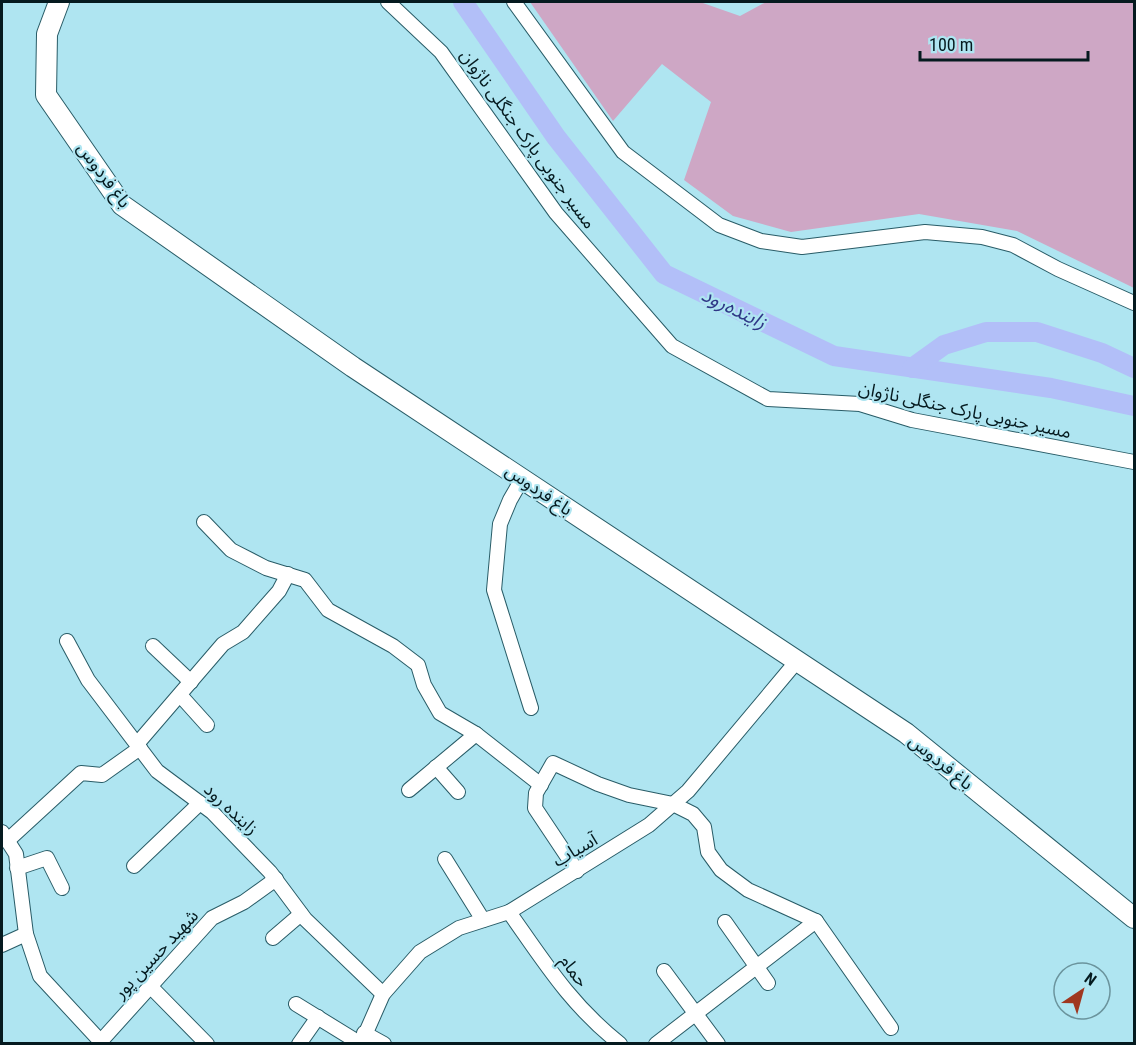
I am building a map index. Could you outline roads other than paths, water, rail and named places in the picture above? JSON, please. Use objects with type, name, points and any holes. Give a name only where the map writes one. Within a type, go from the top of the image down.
[{"type":"street","name":"باغ فردوس","points":[[59,2],[47,34],[46,95],[122,205],[353,367],[906,733],[1134,918]]},
{"type":"street","name":"مسیر جنوبی پارک جنگلی ناژوان","points":[[388,2],[441,52],[556,213],[672,346],[768,399],[860,404],[912,420],[1134,462]]},
{"type":"street","points":[[514,2],[623,152],[719,225],[761,241],[802,247],[926,232],[982,237],[1013,245],[1134,303]]},
{"type":"street","points":[[522,479],[500,524],[494,590],[531,708]]},
{"type":"street","points":[[204,522],[231,550],[266,568],[305,580],[328,610],[393,646],[418,665],[424,685],[440,713],[476,734],[541,785]]},
{"type":"street","points":[[102,1042],[40,976],[26,934],[16,854],[5,843],[81,772],[102,775],[138,746],[223,644],[243,632],[279,591],[288,574]]},
{"type":"street","name":"زاینده رود","points":[[67,641],[88,680],[157,771],[200,803],[276,879],[301,914],[383,994]]},
{"type":"street","points":[[153,646],[191,682]]},
{"type":"street","name":"آسیاب","points":[[362,1040],[383,994],[420,952],[459,928],[509,912],[649,825],[688,791],[797,661]]},
{"type":"street","points":[[180,695],[207,724]]},
{"type":"street","points":[[409,790],[476,734]]},
{"type":"street","points":[[577,871],[535,808],[536,793],[553,763],[630,795],[673,804],[693,814],[704,827],[708,852],[721,870],[748,890],[816,921],[891,1028]]},
{"type":"street","points":[[436,767],[458,792]]},
{"type":"street","points":[[134,866],[200,803]]},
{"type":"street","points":[[17,868],[47,858],[62,888]]},
{"type":"street","points":[[445,859],[483,920]]},
{"type":"street","name":"شهید حسین پور","points":[[102,1042],[212,918],[244,902],[276,879]]},
{"type":"street","name":"حمام","points":[[509,912],[560,985],[611,1041]]},
{"type":"street","points":[[273,938],[301,914]]},
{"type":"street","points":[[656,1044],[816,921]]},
{"type":"street","points":[[724,922],[768,983]]},
{"type":"street","points":[[2,945],[26,934]]},
{"type":"street","points":[[664,971],[718,1044]]},
{"type":"street","points":[[150,986],[207,1044]]},
{"type":"street","points":[[296,1004],[362,1040],[384,1044]]},
{"type":"street","points":[[299,1044],[318,1017]]},
{"type":"waterway","name":"زاینده‌رود","points":[[463,2],[556,137],[664,274],[834,356],[1051,388],[1134,406]]},
{"type":"waterway","points":[[912,368],[944,345],[986,332],[1037,332],[1102,353],[1134,368]]}]
